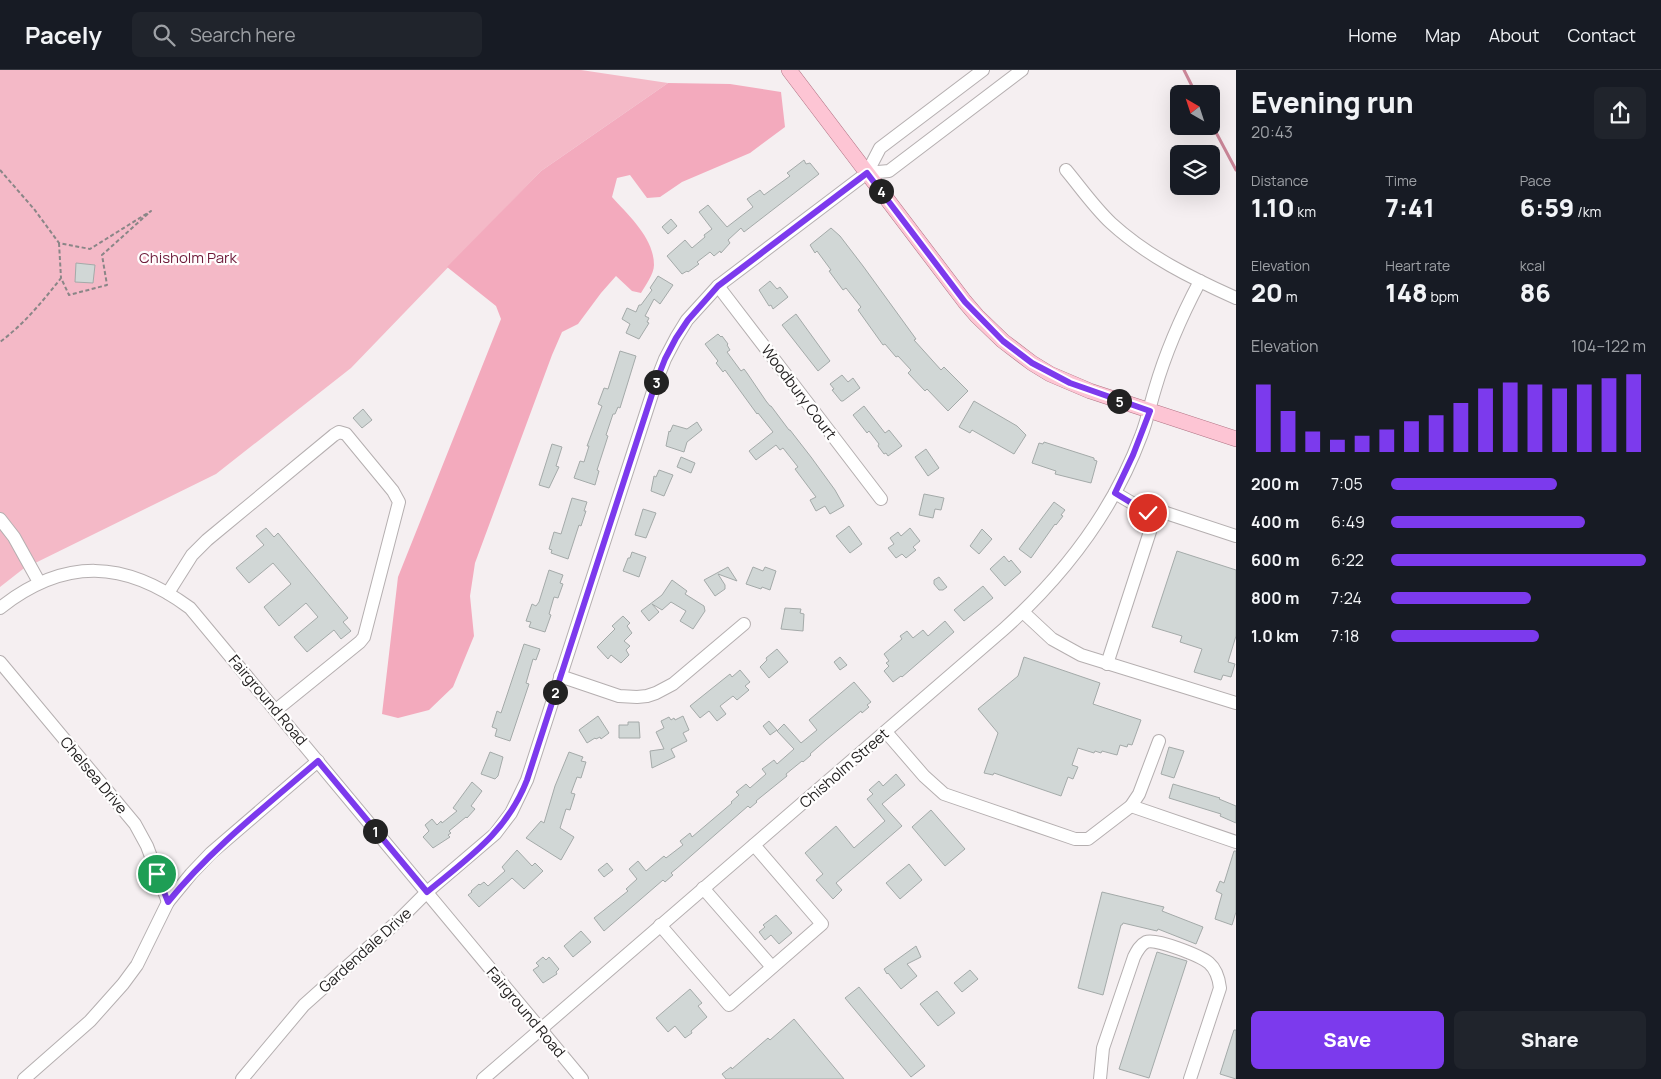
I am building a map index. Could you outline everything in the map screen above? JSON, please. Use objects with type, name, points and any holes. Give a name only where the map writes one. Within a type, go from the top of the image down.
[{"type":"main road","points":[[789,70],[965,302],[1003,341],[1032,363],[1070,383],[1236,438]]},
{"type":"street","points":[[867,173],[880,148],[982,70]]},
{"type":"street","points":[[867,173],[889,171],[1022,70]]},
{"type":"street","points":[[1066,170],[1102,212],[1147,252],[1236,298]]},
{"type":"street","name":"Gardendale Drive","points":[[242,1079],[304,1005],[398,921],[427,892],[486,842],[511,813],[527,780],[665,359],[688,320],[718,286],[867,173]]},
{"type":"street","name":"Chisholm Street","points":[[483,1079],[1023,612],[1074,554],[1115,493],[1133,455],[1150,411],[1167,353],[1200,281]]},
{"type":"street","name":"Woodbury Court","points":[[718,286],[880,499]]},
{"type":"street","points":[[168,593],[192,555],[207,540],[334,435],[339,432],[346,434],[393,491],[399,502],[364,637],[276,710]]},
{"type":"street","points":[[1115,493],[1148,513],[1157,510],[1236,536]]},
{"type":"street","points":[[1107,664],[1157,510]]},
{"type":"street","points":[[0,519],[14,537],[39,582]]},
{"type":"street","name":"Fairground Road","points":[[0,608],[39,582],[60,575],[83,571],[119,573],[139,579],[168,593],[190,608],[582,1079]]},
{"type":"street","points":[[1023,612],[1062,646],[1081,655],[1236,703]]},
{"type":"street","points":[[560,676],[619,696],[647,696],[673,684],[744,624]]},
{"type":"street","name":"Chelsea Drive","points":[[0,662],[135,824],[147,846],[168,902]]},
{"type":"street","points":[[886,732],[924,776],[944,794],[1075,839],[1088,839],[1131,806],[1139,794],[1159,742]]},
{"type":"street","points":[[24,1079],[90,1022],[112,998],[137,965],[168,902],[191,874],[211,853],[318,761]]},
{"type":"street","points":[[1131,806],[1236,842]]},
{"type":"street","points":[[660,926],[729,1005],[822,924],[754,845]]},
{"type":"street","points":[[704,888],[772,967]]},
{"type":"street","points":[[1100,1079],[1103,1048],[1134,957],[1139,947],[1147,942],[1156,942],[1202,958],[1210,963],[1219,978],[1220,988],[1190,1079]]},
{"type":"path","points":[[0,170],[34,209],[59,243],[61,278],[69,295],[107,285],[102,255],[150,211],[90,249],[59,243]]},
{"type":"path","points":[[0,342],[44,300],[61,278]]},
{"type":"green space","name":"Chisholm Park","points":[[0,70],[581,70],[668,83],[541,171],[351,368],[216,474],[23,569],[0,587]]},
{"type":"shaded area","points":[[668,83],[730,84],[781,92],[785,127],[750,153],[682,182],[660,197],[647,198],[630,175],[617,178],[612,197],[633,220],[650,246],[654,265],[651,276],[641,293],[632,291],[616,276],[578,324],[562,332],[475,563],[470,596],[474,636],[453,687],[429,710],[398,718],[382,714],[398,577],[501,319],[496,306],[447,267],[541,171]]},
{"type":"building","points":[[804,160],[806,164],[810,163],[819,174],[744,232],[741,228],[728,240],[730,243],[721,253],[720,251],[714,256],[710,252],[697,262],[699,264],[682,274],[667,256],[685,240],[692,248],[712,229],[699,212],[708,205],[727,227],[753,207],[747,199],[760,190],[764,195],[790,176],[787,173]]},
{"type":"building","points":[[671,219],[677,226],[668,234],[662,227]]},
{"type":"building","points":[[831,228],[840,236],[863,266],[916,339],[914,340],[941,370],[944,367],[968,391],[948,411],[908,373],[911,370],[898,356],[896,357],[885,344],[883,345],[858,310],[861,307],[846,288],[843,290],[817,251],[815,253],[810,245]]},
{"type":"building","points":[[76,263],[95,265],[93,283],[75,282]]},
{"type":"building","points":[[658,276],[673,285],[660,304],[654,299],[645,316],[649,318],[647,322],[649,323],[639,339],[626,333],[630,324],[622,319],[627,308],[636,312],[639,305],[641,305],[652,290],[650,288]]},
{"type":"building","points":[[770,281],[777,289],[780,287],[788,297],[773,309],[759,290]]},
{"type":"building","points":[[796,314],[830,361],[818,371],[782,325]]},
{"type":"building","points":[[718,334],[728,344],[730,350],[727,352],[741,371],[744,369],[766,401],[811,457],[844,506],[830,514],[825,506],[816,511],[810,500],[816,497],[795,469],[798,467],[783,448],[780,450],[776,445],[756,460],[749,451],[773,432],[757,414],[725,370],[723,372],[716,363],[718,361],[705,344]]},
{"type":"building","points":[[620,351],[636,356],[620,408],[618,407],[615,414],[613,414],[606,435],[608,436],[597,470],[599,471],[595,485],[574,478],[580,461],[584,462],[589,446],[587,446],[602,406],[598,404],[604,388],[608,389]]},
{"type":"building","points":[[842,375],[848,382],[853,378],[860,388],[841,401],[832,390],[834,389],[830,384]]},
{"type":"building","points":[[974,401],[1017,426],[1026,435],[1014,454],[972,430],[970,433],[959,427]]},
{"type":"building","points":[[864,406],[885,433],[889,430],[902,446],[888,456],[886,453],[884,454],[869,431],[867,433],[853,415]]},
{"type":"building","points":[[363,409],[372,420],[362,428],[353,418]]},
{"type":"building","points":[[697,422],[702,430],[687,442],[684,452],[666,446],[669,431],[673,425],[687,429]]},
{"type":"building","points":[[1044,442],[1094,458],[1097,461],[1091,483],[1055,474],[1056,471],[1032,463],[1039,443],[1043,444]]},
{"type":"building","points":[[552,444],[562,447],[556,466],[559,467],[549,488],[539,485]]},
{"type":"building","points":[[926,449],[939,468],[928,476],[915,457]]},
{"type":"building","points":[[681,457],[695,463],[691,473],[677,467]]},
{"type":"building","points":[[659,470],[673,475],[664,496],[651,491],[654,476],[656,477]]},
{"type":"building","points":[[924,494],[944,498],[941,510],[935,509],[933,518],[919,515]]},
{"type":"building","points":[[572,498],[587,502],[581,526],[579,525],[568,559],[551,553],[552,550],[549,549],[554,532],[561,534]]},
{"type":"building","points":[[1054,502],[1065,510],[1061,515],[1063,516],[1055,524],[1031,558],[1019,549]]},
{"type":"building","points":[[643,509],[656,513],[646,538],[635,535]]},
{"type":"building","points":[[849,526],[862,544],[850,553],[836,536]]},
{"type":"building","points":[[266,528],[274,537],[278,533],[348,618],[343,622],[351,631],[341,639],[334,630],[307,652],[294,637],[318,617],[306,603],[279,626],[264,607],[291,584],[273,563],[249,583],[236,568],[264,545],[256,536]]},
{"type":"building","points":[[910,528],[920,541],[913,547],[916,550],[906,558],[902,554],[896,558],[888,548],[894,544],[890,538],[898,532],[901,536]]},
{"type":"building","points":[[982,529],[992,539],[979,554],[970,546]]},
{"type":"building","points":[[1177,551],[1236,570],[1236,636],[1228,662],[1235,664],[1231,677],[1223,675],[1221,680],[1194,672],[1202,649],[1180,642],[1182,636],[1152,627]]},
{"type":"building","points":[[632,552],[646,557],[639,577],[623,571]]},
{"type":"building","points":[[1004,556],[1009,562],[1011,560],[1021,572],[1005,586],[990,569]]},
{"type":"building","points":[[728,567],[737,581],[718,574],[725,585],[725,589],[715,596],[704,580]]},
{"type":"building","points":[[753,567],[763,571],[765,567],[776,571],[770,590],[746,584]]},
{"type":"building","points":[[549,570],[563,575],[560,583],[563,584],[558,598],[554,597],[549,614],[551,615],[545,632],[529,627],[531,622],[526,621],[532,604],[536,606],[539,602]]},
{"type":"building","points":[[939,577],[947,587],[943,590],[939,590],[934,584],[934,580]]},
{"type":"building","points":[[672,580],[687,591],[685,594],[704,606],[705,611],[693,629],[680,621],[686,611],[671,602],[662,610],[652,604],[659,612],[649,621],[641,611],[662,595]]},
{"type":"building","points":[[983,586],[993,598],[964,621],[954,610]]},
{"type":"building","points":[[785,608],[801,609],[800,613],[804,614],[803,631],[781,629]]},
{"type":"building","points":[[623,616],[630,623],[627,626],[632,633],[624,641],[630,646],[626,650],[629,655],[621,663],[611,655],[608,659],[597,647],[615,629],[612,626]]},
{"type":"building","points":[[945,621],[954,632],[902,677],[893,682],[884,671],[889,666],[886,663],[889,661],[884,654],[902,639],[900,636],[907,631],[913,638],[923,630],[928,636]]},
{"type":"building","points":[[524,644],[540,649],[536,660],[533,659],[526,683],[529,684],[510,741],[495,736],[497,729],[492,727],[497,711],[501,713]]},
{"type":"building","points":[[777,649],[788,662],[769,678],[760,667],[767,660],[766,658]]},
{"type":"building","points":[[840,657],[847,665],[840,670],[834,662]]},
{"type":"building","points":[[1024,657],[1100,683],[1093,704],[1141,720],[1132,745],[1128,744],[1127,747],[1120,745],[1117,755],[1102,751],[1101,753],[1095,751],[1094,753],[1078,748],[1072,765],[1078,767],[1073,779],[1068,777],[1061,796],[994,773],[993,775],[984,773],[998,733],[978,709],[1018,676]]},
{"type":"building","points":[[740,670],[750,682],[745,686],[749,690],[737,700],[733,696],[720,706],[726,714],[717,721],[709,711],[700,718],[690,706],[730,674],[732,677]]},
{"type":"building","points":[[854,682],[871,702],[867,705],[869,707],[862,713],[861,711],[826,740],[757,802],[750,808],[748,806],[671,873],[673,875],[665,882],[663,880],[604,931],[594,918],[628,891],[626,889],[637,879],[629,869],[638,861],[646,871],[664,856],[666,858],[683,845],[680,841],[690,833],[692,837],[732,803],[739,795],[736,792],[746,784],[750,788],[766,774],[762,769],[774,760],[777,764],[794,749],[777,731],[784,724],[801,743],[817,730],[809,720]]},
{"type":"building","points":[[598,716],[609,733],[601,739],[600,737],[595,738],[587,743],[579,730]]},
{"type":"building","points":[[683,716],[689,730],[683,733],[687,741],[671,749],[675,757],[652,768],[650,751],[664,749],[656,732],[664,728],[661,721],[669,717],[671,720],[674,718],[675,720]]},
{"type":"building","points":[[769,721],[777,730],[770,735],[763,726]]},
{"type":"building","points":[[628,722],[639,722],[640,738],[619,738],[619,725],[628,725]]},
{"type":"building","points":[[1169,747],[1184,751],[1174,778],[1161,774]]},
{"type":"building","points":[[490,752],[503,757],[498,776],[495,779],[481,774]]},
{"type":"building","points":[[569,752],[583,757],[581,761],[586,762],[581,778],[577,777],[571,793],[575,794],[570,810],[566,809],[560,828],[574,837],[561,860],[526,838],[541,821],[544,823],[555,786]]},
{"type":"building","points":[[896,774],[905,785],[882,804],[902,826],[836,883],[842,890],[833,899],[816,880],[823,874],[805,853],[836,826],[854,848],[885,821],[867,799],[873,794],[869,790],[879,781],[883,786]]},
{"type":"building","points":[[472,782],[482,791],[471,806],[475,809],[467,818],[449,831],[451,833],[448,835],[450,837],[433,848],[423,837],[429,831],[425,825],[432,819],[437,825],[441,821],[442,823],[457,811],[453,808]]},
{"type":"building","points":[[1173,784],[1220,798],[1236,806],[1236,823],[1220,816],[1221,814],[1169,798]]},
{"type":"building","points":[[931,810],[965,849],[945,866],[912,827]]},
{"type":"building","points":[[517,850],[532,866],[535,863],[543,871],[524,889],[512,878],[479,907],[468,895],[479,884],[484,882],[488,886],[505,871],[502,867]]},
{"type":"building","points":[[1234,851],[1236,851],[1236,912],[1232,925],[1215,919],[1222,894],[1216,891],[1220,881],[1224,883]]},
{"type":"building","points":[[607,863],[613,870],[604,877],[598,870]]},
{"type":"building","points":[[909,864],[922,880],[900,899],[886,883]]},
{"type":"building","points":[[1102,892],[1164,907],[1162,911],[1203,927],[1196,944],[1158,929],[1157,931],[1123,923],[1103,995],[1078,988]]},
{"type":"building","points":[[776,915],[792,933],[779,944],[771,935],[765,940],[759,932],[765,927],[763,925]]},
{"type":"building","points":[[581,931],[591,942],[573,957],[564,946]]},
{"type":"building","points":[[916,946],[921,957],[907,964],[917,976],[901,989],[884,969]]},
{"type":"building","points":[[1157,952],[1187,961],[1149,1078],[1119,1069]]},
{"type":"building","points":[[543,957],[546,960],[549,957],[559,969],[556,972],[557,974],[543,983],[533,970],[539,966],[536,963]]},
{"type":"building","points":[[970,970],[978,979],[962,992],[954,983]]},
{"type":"building","points":[[859,987],[925,1066],[911,1077],[845,998]]},
{"type":"building","points":[[690,989],[702,1003],[698,1006],[707,1017],[685,1038],[675,1026],[668,1032],[656,1018]]},
{"type":"building","points":[[937,991],[955,1013],[938,1026],[920,1004]]},
{"type":"building","points":[[794,1019],[844,1079],[726,1079],[722,1074],[731,1067],[732,1069],[768,1038],[770,1040]]},
{"type":"building","points":[[1234,1030],[1236,1030],[1236,1079],[1220,1074]]},
{"type":"waterway","points":[[1184,70],[1192,85]]},
{"type":"waterway","points":[[1217,135],[1236,170]]},
{"type":"route","points":[[157,874],[168,902],[211,853],[318,761],[427,892],[495,834],[517,803],[527,780],[656,382],[676,338],[703,301],[718,286],[867,173],[965,302],[1003,341],[1050,374],[1090,391],[1150,411],[1142,436],[1115,493],[1148,513]]}]
